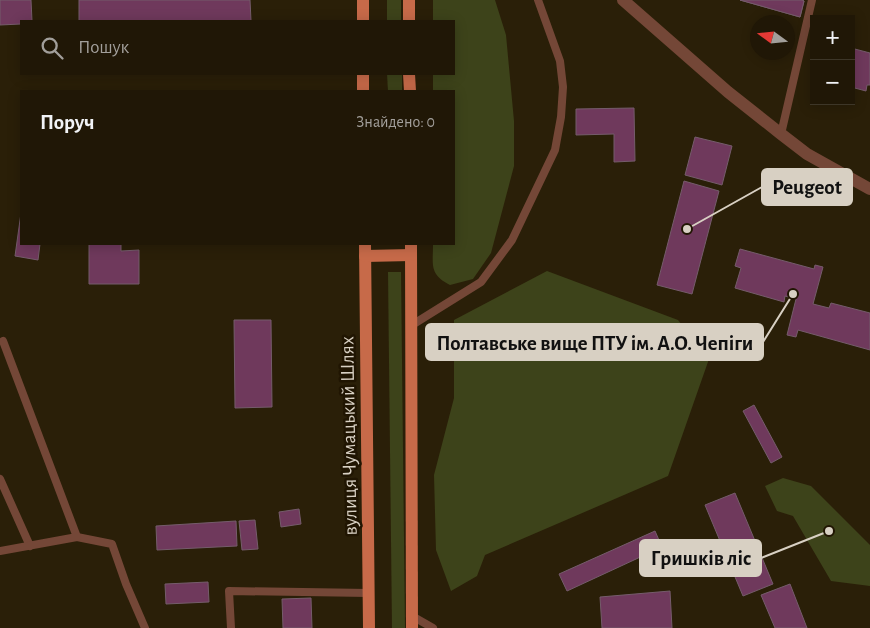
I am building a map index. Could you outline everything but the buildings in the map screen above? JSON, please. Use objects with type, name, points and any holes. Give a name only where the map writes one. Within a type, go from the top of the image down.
[{"type":"main road","points":[[363,0],[363,20]]},
{"type":"main road","points":[[409,0],[409,20]]},
{"type":"main road","points":[[363,75],[363,90]]},
{"type":"main road","points":[[409,75],[410,90]]},
{"type":"main road","points":[[365,250],[411,249],[412,622]]},
{"type":"main road","name":"вулиця Чумацький Шлях","points":[[365,250],[369,628]]},
{"type":"street","points":[[623,0],[728,92],[807,154],[870,189]]},
{"type":"lane","points":[[412,325],[481,282],[512,240],[555,150],[562,117],[563,87],[560,61],[538,0]]},
{"type":"lane","points":[[781,134],[812,0]]},
{"type":"lane","points":[[3,341],[77,537]]},
{"type":"lane","points":[[0,479],[30,546]]},
{"type":"lane","points":[[0,551],[77,537],[112,544],[126,584],[145,628]]},
{"type":"lane","points":[[231,628],[229,591],[369,593]]},
{"type":"lane","points":[[412,622],[433,628]]},
{"type":"green space","points":[[387,0],[401,0],[401,20],[387,20]]},
{"type":"green space","points":[[433,0],[495,0],[506,35],[514,121],[514,166],[491,253],[473,279],[450,285],[435,273],[433,245],[455,245],[455,90],[433,90],[433,75],[455,75],[455,20],[433,20]]},
{"type":"green space","points":[[387,75],[402,75],[402,90],[388,90]]},
{"type":"green space","points":[[547,271],[678,320],[709,359],[668,476],[485,555],[477,576],[451,591],[436,550],[434,475],[454,398],[454,320]]},
{"type":"green space","points":[[388,272],[401,272],[405,628],[392,628]]},
{"type":"green space","points":[[783,478],[811,486],[870,545],[870,586],[831,581],[793,516],[777,511],[765,486]]},
{"type":"place","name":"Peugeot","points":[[687,229]]},
{"type":"place","name":"Полтавське вище ПТУ ім. А.О. Чепіги","points":[[793,294]]},
{"type":"place","name":"Гришків ліс","points":[[829,531]]}]
